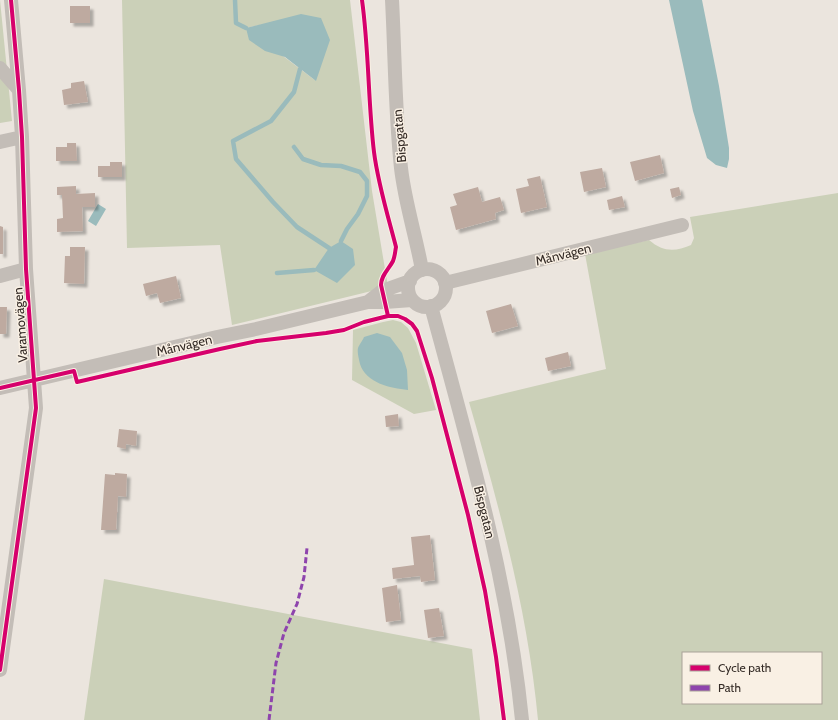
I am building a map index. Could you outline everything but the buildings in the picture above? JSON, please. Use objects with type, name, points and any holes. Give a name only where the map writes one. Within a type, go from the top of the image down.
[{"type":"street","name":"Varamovägen","points":[[0,670],[36,408],[26,270],[22,137],[11,0]]},
{"type":"street","name":"Bispgatan","points":[[392,0],[396,110],[401,168],[408,210],[416,239],[422,270]]},
{"type":"street","points":[[0,68],[19,90]]},
{"type":"street","points":[[0,142],[22,137]]},
{"type":"street","name":"Månvägen","points":[[445,283],[682,225]]},
{"type":"street","points":[[0,276],[26,270]]},
{"type":"street","points":[[422,270],[433,270],[442,277],[445,283],[445,295],[437,304],[424,307],[418,305],[412,300],[409,294],[408,286],[412,276],[422,270]]},
{"type":"street","name":"Månvägen","points":[[368,302],[382,291],[410,281]]},
{"type":"street","name":"Månvägen","points":[[0,388],[368,302],[412,300]]},
{"type":"street","name":"Bispgatan","points":[[431,306],[471,456],[501,579],[512,638],[522,720]]},
{"type":"green space","points":[[0,0],[12,121],[0,123]]},
{"type":"green space","points":[[122,0],[350,0],[372,191],[388,287],[232,325],[220,245],[127,248]],"holes":[[[269,23],[316,81],[246,28]]]},
{"type":"green space","points":[[838,193],[838,720],[538,720],[520,599],[491,480],[469,402],[606,369],[585,254],[649,240],[664,249],[674,250],[691,245],[694,238],[690,217]]},
{"type":"green space","points":[[393,320],[401,322],[408,328],[416,343],[436,410],[414,414],[352,380],[353,330]]},
{"type":"green space","points":[[104,579],[472,649],[480,720],[84,720]]},
{"type":"water","points":[[669,0],[702,0],[719,86],[729,148],[727,168],[716,165],[707,158],[693,111]]},
{"type":"water","points":[[301,14],[321,18],[330,40],[316,81],[285,57],[265,51],[249,40],[246,28]]},
{"type":"water","points":[[98,204],[106,209],[96,226],[88,221]]},
{"type":"water","points":[[341,241],[353,249],[355,265],[337,283],[314,270],[329,248]]},
{"type":"water","points":[[377,333],[390,337],[402,353],[407,370],[408,390],[386,386],[373,380],[363,370],[360,364],[358,348],[364,337]]},
{"type":"waterway","points":[[235,0],[236,23],[246,28]]},
{"type":"waterway","points":[[300,69],[294,92],[271,121],[233,141],[236,159],[273,202],[297,227],[329,248]]},
{"type":"waterway","points":[[294,147],[303,159],[321,165],[341,166],[360,172],[367,181],[367,196],[358,214],[347,229],[341,241]]},
{"type":"waterway","points":[[277,273],[314,270]]},
{"type":"marked path","points":[[269,720],[276,663],[284,633],[297,604],[304,577],[307,548]]},
{"type":"cycle path","points":[[0,670],[36,408],[26,269],[22,137],[11,0]]},
{"type":"cycle path","points":[[362,0],[374,152],[381,188],[396,247],[393,261],[381,281],[388,316]]},
{"type":"cycle path","points":[[0,388],[74,371],[77,382],[257,341],[344,330],[364,322],[388,316],[398,316],[405,319],[412,324],[417,331],[432,378],[468,515],[485,591],[496,657],[504,720]]}]
